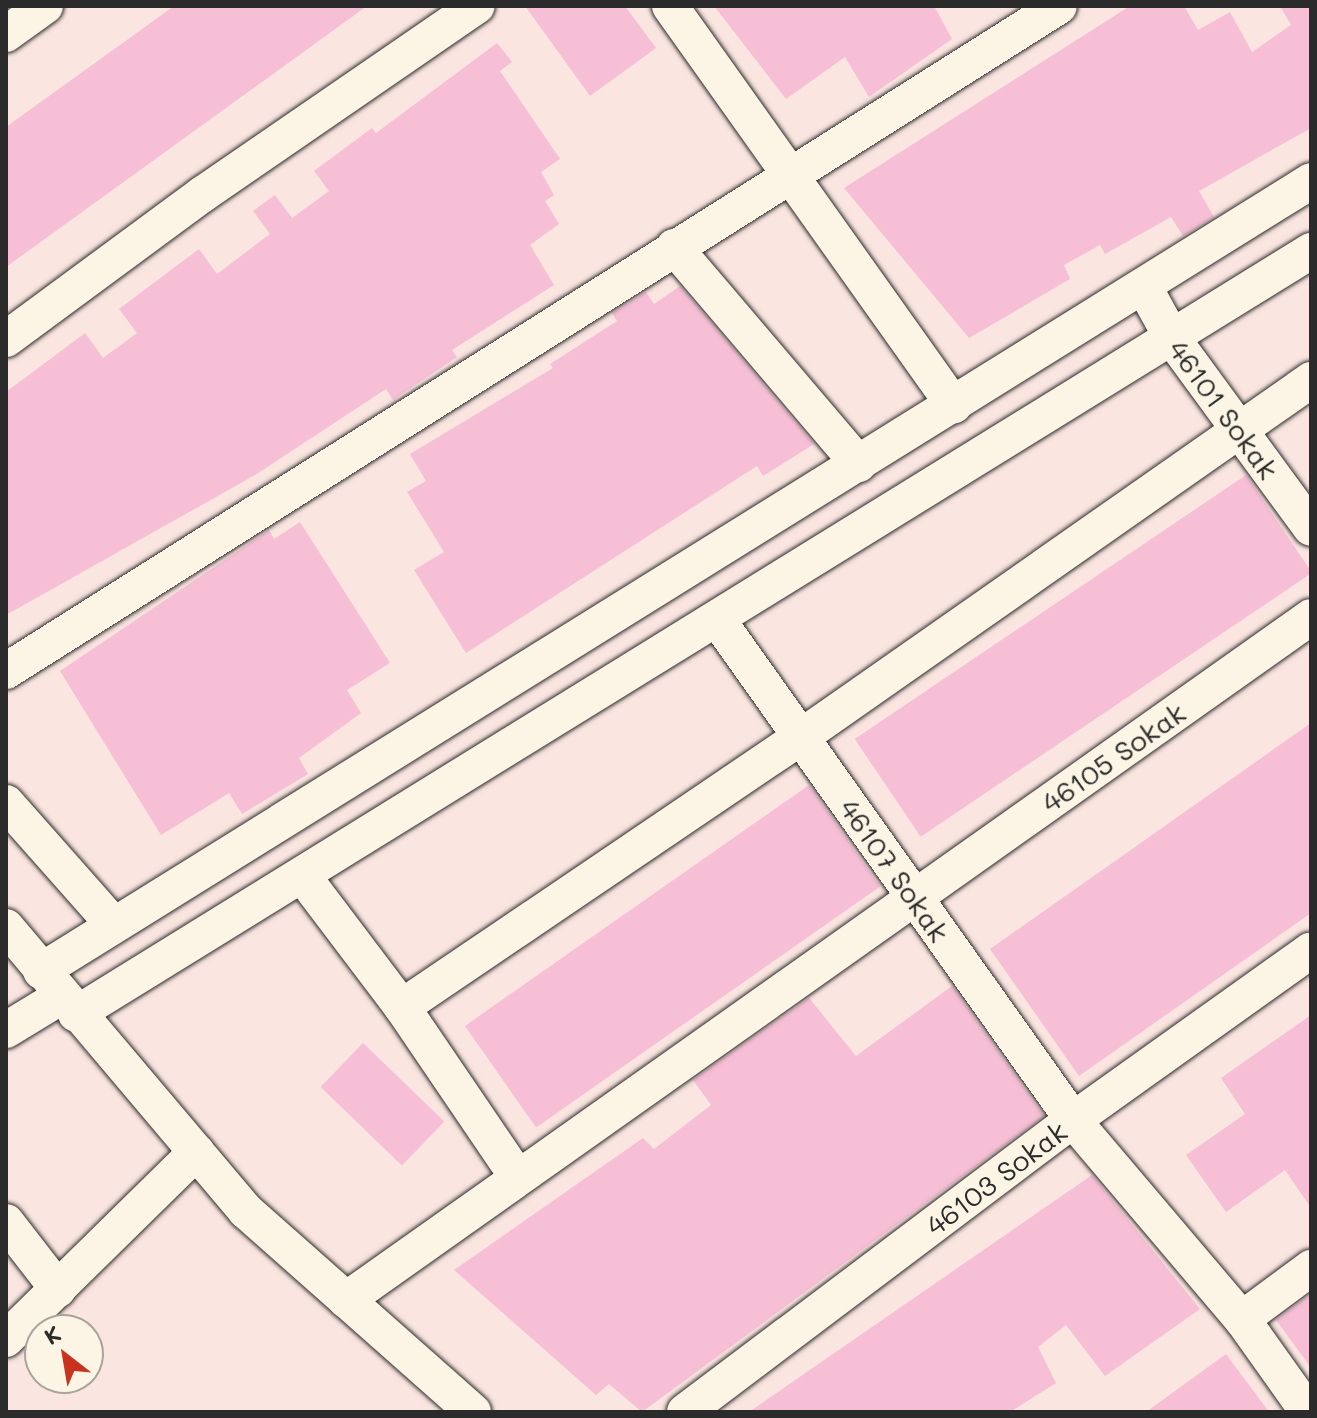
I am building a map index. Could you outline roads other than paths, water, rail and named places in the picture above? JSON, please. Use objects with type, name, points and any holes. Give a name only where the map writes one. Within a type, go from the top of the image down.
[{"type":"street","points":[[6,34],[45,6]]},
{"type":"street","points":[[6,339],[203,194],[477,6]]},
{"type":"street","points":[[670,6],[794,176],[954,405]]},
{"type":"street","points":[[6,671],[1059,6]]},
{"type":"street","points":[[60,994],[114,925],[1311,181]]},
{"type":"street","points":[[674,247],[859,464]]},
{"type":"street","points":[[6,1030],[60,994],[302,875],[1311,251]]},
{"type":"street","name":"46101 Sokak","points":[[1144,287],[1172,338],[1311,528]]},
{"type":"street","points":[[402,1007],[801,737],[1311,380]]},
{"type":"street","name":"46105 Sokak","points":[[346,1300],[516,1175],[916,898],[1311,617]]},
{"type":"street","name":"46107 Sokak","points":[[717,619],[1073,1120],[1242,1319],[1308,1412]]},
{"type":"street","points":[[6,803],[114,925]]},
{"type":"street","points":[[302,875],[402,1007],[516,1175]]},
{"type":"street","points":[[6,927],[246,1211],[473,1412]]},
{"type":"street","name":"46103 Sokak","points":[[685,1412],[1073,1120],[1311,950]]},
{"type":"street","points":[[6,1339],[196,1152]]},
{"type":"street","points":[[6,1222],[58,1289]]},
{"type":"street","points":[[1242,1319],[1311,1268]]}]
